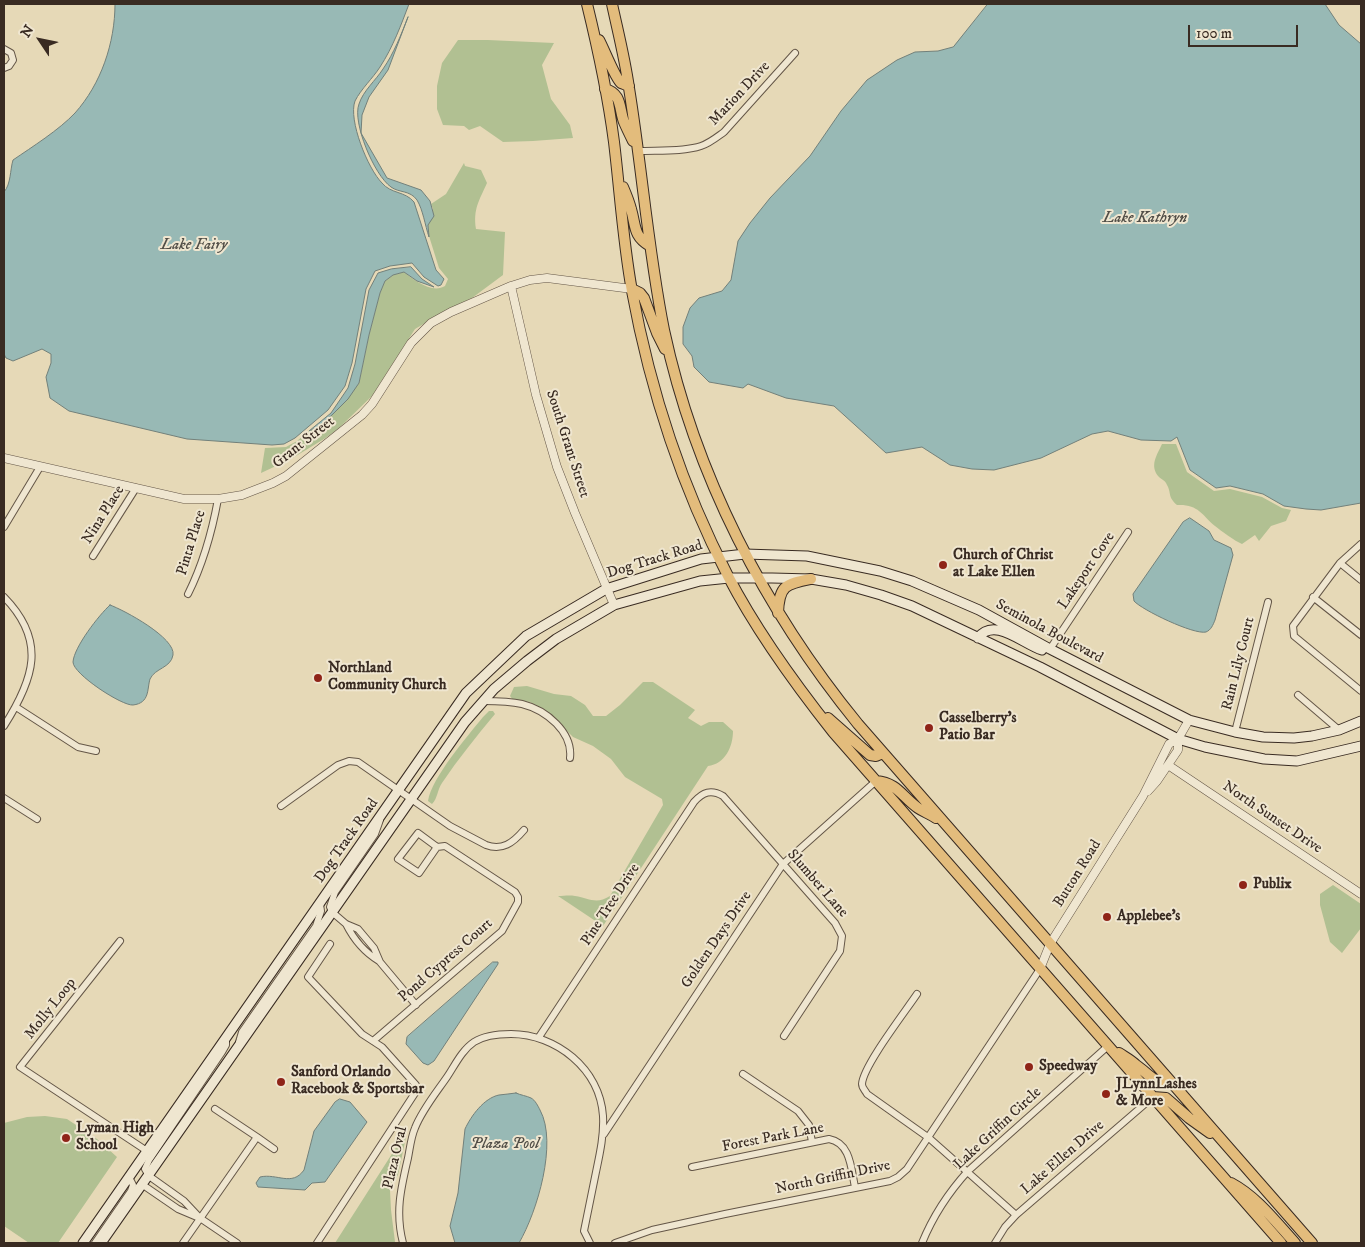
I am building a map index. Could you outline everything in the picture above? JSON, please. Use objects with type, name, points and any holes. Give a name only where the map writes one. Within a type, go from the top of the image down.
[{"type":"main road","points":[[587,4],[605,88],[632,289],[650,373],[666,428],[696,506],[729,578],[764,636],[813,707],[1281,1243]]},
{"type":"main road","points":[[612,4],[629,86],[650,246],[663,323],[674,368],[702,457],[719,499],[757,578],[778,614],[832,693],[1312,1243]]},
{"type":"main road","points":[[592,26],[612,65],[614,75],[621,82],[629,86]]},
{"type":"main road","points":[[605,88],[611,90],[617,96],[624,121],[638,151]]},
{"type":"main road","points":[[617,169],[631,208],[636,233],[650,246]]},
{"type":"main road","points":[[632,289],[640,293],[644,298],[657,333],[674,368]]},
{"type":"main road","name":"Seminola Boulevard","points":[[718,556],[745,554],[807,556],[880,571],[912,581],[979,610],[1050,649],[1189,720],[1235,732],[1263,737],[1294,738],[1339,730],[1361,721]]},
{"type":"main road","name":"Dog Track Road","points":[[83,1243],[466,693],[526,636],[606,589],[698,559],[718,556]]},
{"type":"main road","points":[[729,578],[811,579],[846,585],[912,606],[1040,667],[1178,738],[1205,747],[1264,759],[1297,760],[1361,746]]},
{"type":"main road","name":"Dog Track Road","points":[[101,1243],[410,799],[465,722],[494,689],[526,661],[556,639],[614,605],[700,581],[729,578]]},
{"type":"main road","points":[[778,614],[779,600],[783,590],[789,583],[811,579]]},
{"type":"main road","points":[[978,638],[984,631],[996,629],[1036,648],[1050,649]]},
{"type":"main road","points":[[813,707],[867,753],[876,756],[883,753]]},
{"type":"main road","points":[[876,781],[886,782],[893,786],[918,808],[943,822]]},
{"type":"main road","points":[[1108,1046],[1137,1065],[1158,1082],[1164,1084],[1171,1083]]},
{"type":"main road","points":[[1153,1097],[1166,1098],[1189,1118],[1225,1144]]},
{"type":"main road","points":[[1224,1178],[1244,1190],[1295,1243]]},
{"type":"street","points":[[4,49],[11,53],[13,60],[9,66],[4,68]]},
{"type":"street","name":"Marion Drive","points":[[638,151],[690,148],[713,140],[724,132],[795,53]]},
{"type":"street","name":"Grant Street","points":[[4,458],[184,499],[218,499],[242,495],[286,476],[362,415],[372,404],[411,343],[431,324],[451,312],[511,286],[530,280],[547,278],[632,289]]},
{"type":"street","name":"South Grant Street","points":[[511,286],[536,394],[557,467],[614,605]]},
{"type":"street","points":[[4,527],[40,467]]},
{"type":"street","name":"Nina Place","points":[[93,556],[136,488]]},
{"type":"street","name":"Pinta Place","points":[[188,594],[196,579],[213,530],[218,499]]},
{"type":"street","name":"Lakeport Cove","points":[[1050,649],[1128,532]]},
{"type":"street","points":[[1361,544],[1340,563],[1293,626],[1294,636],[1361,691]]},
{"type":"street","points":[[1340,563],[1361,580]]},
{"type":"street","points":[[4,597],[16,609],[24,623],[33,654],[25,690],[4,726]]},
{"type":"street","points":[[1313,597],[1361,635]]},
{"type":"street","name":"Rain Lily Court","points":[[1235,732],[1268,602]]},
{"type":"street","points":[[1298,695],[1339,730]]},
{"type":"street","points":[[483,701],[513,703],[533,708],[564,732],[570,742],[570,758]]},
{"type":"street","points":[[16,707],[78,747],[96,751]]},
{"type":"street","name":"Button Road","points":[[1040,969],[1050,944],[1143,796],[1168,744],[1178,738],[1189,720]]},
{"type":"street","name":"Button Road","points":[[1143,796],[1157,782],[1178,750],[1178,738]]},
{"type":"street","points":[[281,806],[338,765],[349,761],[358,762],[450,826],[492,847],[505,846],[518,838],[524,830]]},
{"type":"street","name":"North Sunset Drive","points":[[1168,764],[1361,894]]},
{"type":"street","name":"Golden Days Drive","points":[[604,1134],[783,864],[876,781]]},
{"type":"street","name":"Slumber Lane","points":[[708,792],[723,796],[835,923],[842,936],[840,951],[784,1036]]},
{"type":"street","name":"Pine Tree Drive","points":[[539,1037],[694,802],[701,795],[708,792]]},
{"type":"street","points":[[4,798],[37,819]]},
{"type":"street","points":[[380,962],[369,941],[358,929],[346,924],[332,912],[330,907],[332,897],[375,834],[382,814]]},
{"type":"street","name":"Pond Cypress Court","points":[[373,1041],[502,931],[518,902],[518,896],[515,892],[445,846],[437,847],[418,833],[398,860],[419,873],[437,847]]},
{"type":"street","points":[[236,1050],[242,1032],[316,926],[321,911],[320,904]]},
{"type":"street","points":[[346,924],[361,948],[380,962],[416,1004]]},
{"type":"street","name":"Molly Loop","points":[[120,941],[20,1067],[147,1151]]},
{"type":"street","points":[[361,948],[369,941]]},
{"type":"street","points":[[317,1243],[417,1090],[416,1085],[382,1047],[362,1034],[308,977],[330,944]]},
{"type":"street","name":"North Griffin Drive","points":[[615,1243],[652,1230],[890,1181],[898,1177],[908,1169],[1040,969]]},
{"type":"street","points":[[917,994],[869,1065],[862,1082],[863,1088],[867,1094],[929,1138],[1016,1215]]},
{"type":"street","name":"Plaza Oval","points":[[403,1243],[399,1228],[398,1210],[414,1129],[464,1051],[474,1042],[485,1036],[501,1034],[521,1034],[539,1037],[569,1054],[587,1072],[601,1101],[604,1134],[584,1231],[590,1243]]},
{"type":"street","points":[[226,1038],[226,1045],[222,1052],[146,1165],[146,1172],[179,1197],[200,1218],[237,1243]]},
{"type":"street","name":"Lake Griffin Circle","points":[[922,1243],[934,1216],[952,1188],[968,1171],[1108,1046]]},
{"type":"street","points":[[742,1074],[798,1111],[809,1125],[812,1142]]},
{"type":"street","name":"Lake Ellen Drive","points":[[995,1243],[1004,1227],[1016,1215],[1153,1097]]},
{"type":"street","points":[[215,1109],[274,1149]]},
{"type":"street","points":[[183,1243],[257,1138]]},
{"type":"street","name":"Forest Park Lane","points":[[692,1167],[829,1139],[837,1140],[844,1146],[855,1187]]},
{"type":"street","points":[[95,1243],[131,1191],[133,1185],[129,1177]]},
{"type":"street","points":[[143,1184],[178,1210],[200,1218]]},
{"type":"green space","points":[[458,40],[554,43],[542,65],[551,99],[570,125],[573,138],[503,142],[480,126],[469,130],[464,126],[443,125],[437,109],[437,86],[442,63]]},
{"type":"green space","points":[[464,163],[465,166],[481,170],[487,183],[476,210],[476,229],[505,232],[503,275],[472,298],[415,329],[372,396],[338,429],[291,459],[261,473],[265,448],[286,447],[309,431],[320,426],[359,383],[369,335],[385,281],[393,275],[404,272],[429,287],[440,288],[445,286],[448,279],[439,268],[429,236],[428,225],[433,209],[431,204],[446,194]]},
{"type":"green space","points":[[1162,444],[1176,444],[1187,472],[1214,491],[1230,489],[1262,497],[1282,508],[1291,510],[1286,521],[1271,526],[1259,541],[1255,535],[1242,544],[1215,526],[1195,508],[1177,505],[1171,497],[1166,483],[1156,473],[1154,465]]},
{"type":"green space","points":[[643,682],[653,682],[695,710],[688,718],[701,726],[709,722],[723,722],[733,731],[733,737],[727,754],[719,762],[708,766],[603,926],[558,896],[601,900],[610,896],[663,805],[662,799],[625,777],[611,759],[593,746],[573,737],[541,708],[530,702],[513,700],[510,696],[514,687],[527,686],[554,694],[571,696],[585,705],[593,716],[606,716]]},
{"type":"green space","points":[[489,711],[493,711],[495,714],[448,774],[432,804],[428,801],[431,791],[443,769]]},
{"type":"green space","points":[[1333,885],[1361,904],[1361,928],[1342,953],[1330,942],[1320,905],[1320,894]]},
{"type":"green space","name":"Lyman High School","points":[[45,1116],[67,1119],[97,1139],[117,1157],[58,1243],[29,1243],[4,1226],[4,1123],[27,1117]]},
{"type":"green space","points":[[404,1135],[406,1137],[398,1175],[390,1190],[395,1242],[335,1243]]},
{"type":"water","name":"Lake Fairy","points":[[115,4],[409,4],[385,59],[355,101],[354,120],[365,156],[377,176],[386,187],[410,198],[414,202],[436,270],[444,279],[441,285],[438,286],[424,277],[412,263],[390,266],[375,271],[366,289],[352,363],[345,386],[328,410],[295,438],[284,444],[272,445],[187,439],[69,411],[50,398],[46,377],[51,363],[51,354],[42,349],[13,361],[6,358],[4,354],[4,192],[9,181],[13,160],[61,126],[84,102],[105,62],[112,33]]},
{"type":"water","name":"Lake Kathryn","points":[[988,4],[1325,4],[1339,25],[1361,44],[1361,503],[1321,510],[1306,509],[1284,506],[1263,494],[1230,486],[1216,488],[1190,470],[1177,437],[1171,441],[1141,440],[1108,431],[1092,434],[1041,458],[994,470],[950,465],[922,447],[886,453],[834,406],[786,398],[748,384],[743,388],[709,382],[694,367],[692,356],[683,344],[683,327],[690,308],[699,298],[722,291],[731,280],[738,241],[770,198],[810,156],[841,111],[867,80],[897,60],[915,52],[938,51],[953,47]]},
{"type":"water","points":[[408,17],[388,70],[369,97],[362,115],[361,133],[358,112],[361,99],[391,57]]},
{"type":"water","points":[[361,133],[387,178],[421,190],[430,201],[434,216],[428,225],[429,237],[417,200],[408,193],[394,189],[384,181],[366,148]]},
{"type":"water","points":[[411,267],[422,279],[434,287],[417,281],[404,272],[393,275],[385,281],[369,335],[359,383],[348,399],[333,414],[320,426],[309,431],[331,413],[348,388],[355,364],[369,290],[378,273],[391,269]]},
{"type":"water","points":[[1190,518],[1209,531],[1214,540],[1231,548],[1233,555],[1215,620],[1211,629],[1206,632],[1191,630],[1157,616],[1134,601],[1133,594],[1183,522]]},
{"type":"water","points":[[110,605],[148,626],[158,633],[172,648],[172,659],[152,675],[145,699],[138,704],[127,704],[109,695],[81,674],[73,662],[82,640]]},
{"type":"water","points":[[493,962],[498,962],[498,964],[434,1061],[428,1065],[423,1063],[406,1044],[407,1037]]},
{"type":"water","name":"Plaza Pool","points":[[516,1093],[529,1097],[536,1103],[545,1124],[547,1140],[543,1177],[526,1230],[519,1243],[455,1243],[450,1226],[458,1193],[465,1129],[474,1113],[488,1100],[499,1095]]},
{"type":"water","points":[[340,1099],[350,1102],[367,1122],[325,1182],[312,1183],[305,1190],[258,1187],[256,1183],[260,1177],[289,1179],[299,1175],[304,1170],[314,1131],[335,1102]]},
{"type":"place","name":"Church of Christ at Lake Ellen","points":[[943,565]]},
{"type":"place","name":"Northland Community Church","points":[[318,678]]},
{"type":"place","name":"Casselberry's Patio Bar","points":[[929,728]]},
{"type":"place","name":"Publix","points":[[1243,885]]},
{"type":"place","name":"Applebee's","points":[[1107,917]]},
{"type":"place","name":"Speedway","points":[[1029,1067]]},
{"type":"place","name":"Sanford Orlando Racebook & Sportsbar","points":[[281,1082]]},
{"type":"place","name":"JLynnLashes & More","points":[[1106,1094]]},
{"type":"place","name":"Lyman High School","points":[[66,1138]]}]
